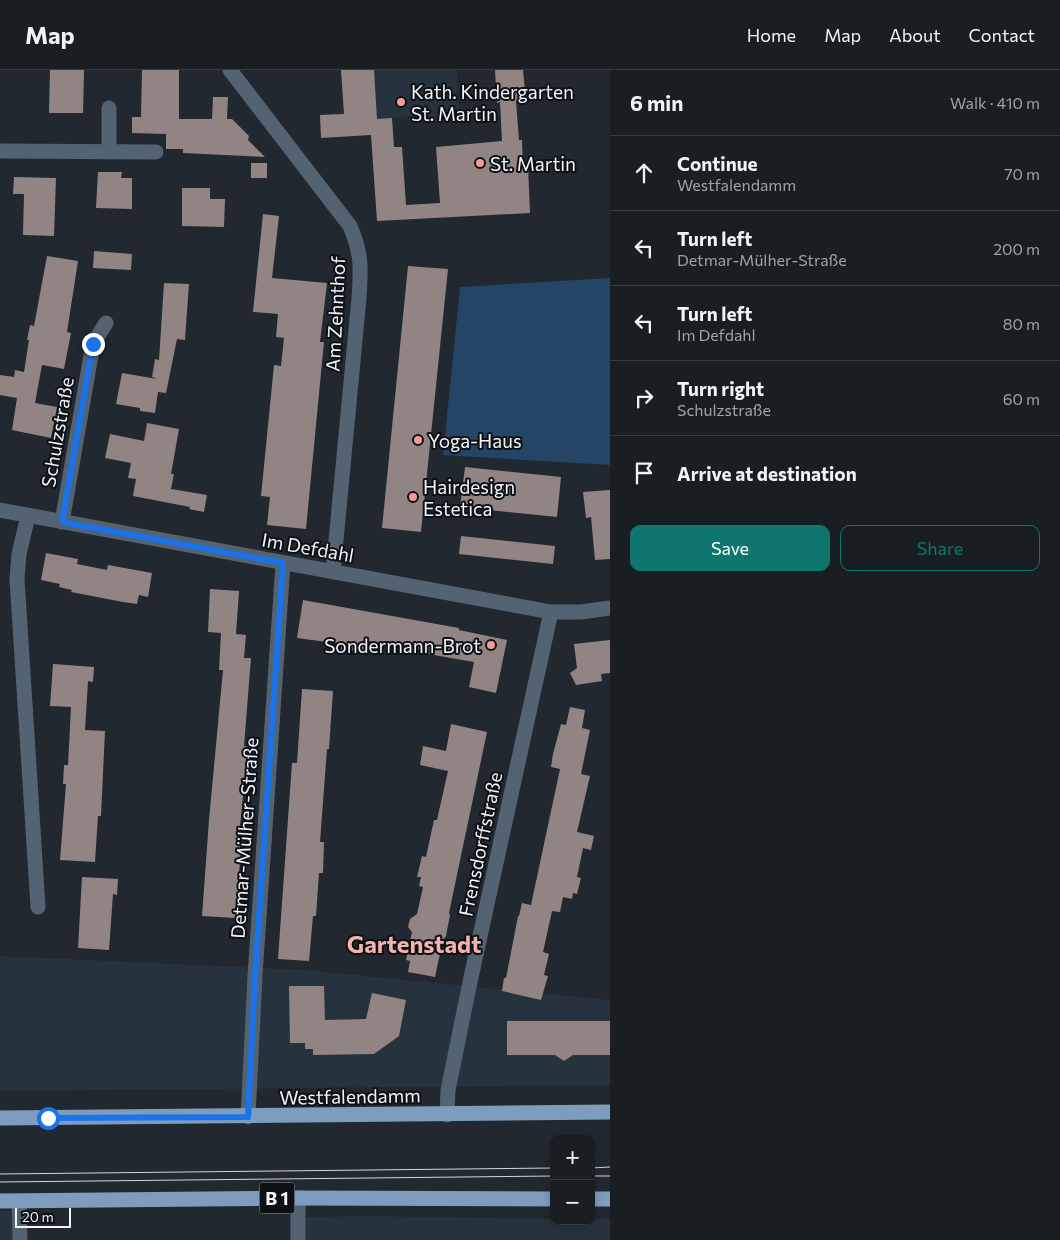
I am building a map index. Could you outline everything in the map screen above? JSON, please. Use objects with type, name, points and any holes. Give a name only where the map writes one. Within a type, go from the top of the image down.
[{"type":"main road","name":"Westfalendamm","points":[[0,1118],[610,1112]]},
{"type":"main road","name":"B 1","points":[[0,1201],[298,1198],[550,1199]]},
{"type":"main road","points":[[595,1199],[610,1199]]},
{"type":"street","name":"Am Zehnthof","points":[[230,70],[350,226],[360,254],[359,298],[333,572]]},
{"type":"street","points":[[108,152],[109,108]]},
{"type":"street","points":[[0,151],[156,152]]},
{"type":"street","name":"Schulzstraße","points":[[62,522],[93,344],[106,322]]},
{"type":"street","name":"Im Defdahl","points":[[0,510],[552,612],[580,612],[610,608]]},
{"type":"street","points":[[28,516],[19,554],[18,579],[38,907]]},
{"type":"street","name":"Detmar-Mülher-Straße","points":[[248,1117],[255,976],[283,563]]},
{"type":"street","name":"Frensdorffstraße","points":[[447,1115],[448,1092],[470,982],[552,612]]},
{"type":"street","points":[[298,1198],[298,1240]]},
{"type":"street","points":[[19,1201],[20,1240]]},
{"type":"shaded area","name":"Kath. Kindergarten St. Martin","points":[[341,70],[457,70],[459,110],[456,119],[430,121],[426,115],[377,119],[321,138],[320,115],[344,113]]},
{"type":"shaded area","points":[[610,278],[610,465],[443,455],[460,287]]},
{"type":"shaded area","points":[[0,956],[304,970],[610,1000],[610,1085],[0,1091]]},
{"type":"shaded area","points":[[0,1211],[15,1211],[15,1240],[0,1240]]},
{"type":"shaded area","points":[[368,1216],[550,1219],[550,1225],[595,1225],[595,1219],[610,1219],[610,1240],[303,1240],[304,1217]]},
{"type":"building","points":[[50,70],[84,70],[83,113],[49,113]]},
{"type":"building","points":[[142,70],[179,70],[179,119],[212,119],[213,97],[228,97],[227,119],[232,119],[249,136],[248,140],[265,157],[183,153],[183,149],[166,149],[166,134],[132,133],[132,117],[141,117]]},
{"type":"building","points":[[341,70],[374,70],[377,119],[392,118],[394,147],[402,147],[406,205],[440,203],[436,147],[502,141],[500,102],[497,103],[495,70],[523,70],[526,101],[516,101],[519,140],[522,140],[523,167],[528,166],[530,213],[377,221],[371,135],[321,138],[320,115],[344,114]]},
{"type":"building","points":[[251,163],[267,163],[267,178],[251,178]]},
{"type":"building","points":[[98,172],[122,172],[121,178],[132,178],[132,209],[96,208]]},
{"type":"building","points":[[14,177],[56,178],[54,236],[23,235],[24,194],[13,194]]},
{"type":"building","points":[[182,188],[210,188],[210,199],[225,199],[224,227],[182,226]]},
{"type":"building","points":[[263,214],[279,216],[272,278],[327,283],[320,342],[324,342],[306,529],[267,525],[270,497],[261,496],[274,365],[281,366],[284,338],[276,337],[278,314],[253,312]]},
{"type":"building","points":[[94,251],[132,254],[131,270],[93,268]]},
{"type":"building","points":[[47,256],[78,261],[67,332],[71,333],[64,369],[42,365],[35,403],[57,407],[51,438],[12,430],[17,398],[0,395],[0,375],[14,377],[15,370],[24,372],[29,340],[27,340],[30,325],[34,326]]},
{"type":"building","points":[[408,266],[448,269],[421,532],[382,528]]},
{"type":"building","points":[[164,283],[189,284],[185,340],[177,339],[166,393],[158,392],[155,413],[116,404],[122,373],[157,379],[152,377],[155,359],[159,360]]},
{"type":"building","points":[[147,423],[179,429],[171,474],[174,474],[171,489],[207,495],[204,512],[189,509],[190,507],[133,496],[136,479],[128,478],[131,463],[105,458],[110,434],[144,441]]},
{"type":"building","points":[[465,467],[561,477],[557,517],[460,507]]},
{"type":"building","points":[[610,490],[610,559],[595,560],[591,517],[586,518],[583,492]]},
{"type":"building","points":[[461,536],[555,546],[553,564],[459,554]]},
{"type":"building","points":[[46,553],[78,559],[77,564],[107,570],[108,565],[152,573],[148,597],[139,595],[137,604],[123,602],[71,592],[72,590],[59,587],[60,584],[41,580]]},
{"type":"building","points":[[210,589],[239,591],[236,634],[246,635],[244,658],[251,658],[244,746],[248,747],[238,846],[241,846],[236,918],[202,916],[223,670],[219,670],[221,633],[208,632]]},
{"type":"building","points":[[303,600],[459,628],[459,630],[507,640],[496,693],[469,687],[474,662],[428,654],[429,651],[369,641],[367,653],[341,649],[342,644],[297,638]]},
{"type":"building","points":[[610,640],[610,673],[601,674],[602,681],[576,685],[570,673],[577,668],[574,644]]},
{"type":"building","points":[[53,664],[94,667],[93,682],[88,681],[85,730],[105,731],[101,816],[98,816],[95,862],[60,860],[66,784],[63,784],[64,765],[68,765],[71,707],[50,706]]},
{"type":"building","points":[[302,689],[333,691],[320,842],[324,842],[323,873],[319,873],[316,916],[313,916],[309,961],[278,959],[292,763],[297,763]]},
{"type":"building","points":[[570,707],[585,710],[582,728],[590,730],[581,774],[590,776],[577,832],[594,836],[591,850],[583,848],[577,877],[581,878],[577,894],[573,893],[572,899],[563,897],[560,912],[552,911],[543,952],[549,954],[544,975],[548,976],[541,1000],[502,991],[522,903],[531,905],[560,769],[551,767],[553,754],[561,724],[566,725]]},
{"type":"building","points":[[451,724],[487,732],[449,913],[446,936],[443,940],[435,977],[408,972],[410,961],[406,960],[412,932],[408,927],[410,919],[417,914],[423,887],[419,886],[421,877],[417,877],[422,856],[426,857],[434,820],[437,820],[448,771],[420,765],[423,746],[446,751]]},
{"type":"building","points":[[82,877],[118,879],[117,895],[113,894],[109,950],[78,948]]},
{"type":"building","points":[[289,986],[324,986],[325,1020],[366,1019],[372,993],[406,1000],[399,1036],[374,1054],[313,1055],[313,1049],[305,1049],[305,1043],[290,1043]]},
{"type":"building","points":[[507,1021],[610,1021],[610,1055],[573,1055],[564,1061],[555,1055],[507,1055]]},
{"type":"tram line","points":[[595,1168],[610,1167]]},
{"type":"tram line","points":[[0,1174],[550,1168]]},
{"type":"tram line","points":[[0,1182],[550,1176]]},
{"type":"tram line","points":[[595,1176],[610,1176]]},
{"type":"place","name":"Kath. Kindergarten St. Martin","points":[[401,102]]},
{"type":"place","name":"St. Martin","points":[[480,163]]},
{"type":"place","name":"Yoga-Haus","points":[[418,440]]},
{"type":"place","name":"Hairdesign Estetica","points":[[413,497]]},
{"type":"place","name":"Sondermann-Brot","points":[[491,645]]},
{"type":"district","name":"Gartenstadt","points":[[414,943]]},
{"type":"route","points":[[48,1118],[248,1117],[255,976],[283,563],[201,546],[62,522],[93,344]]}]
